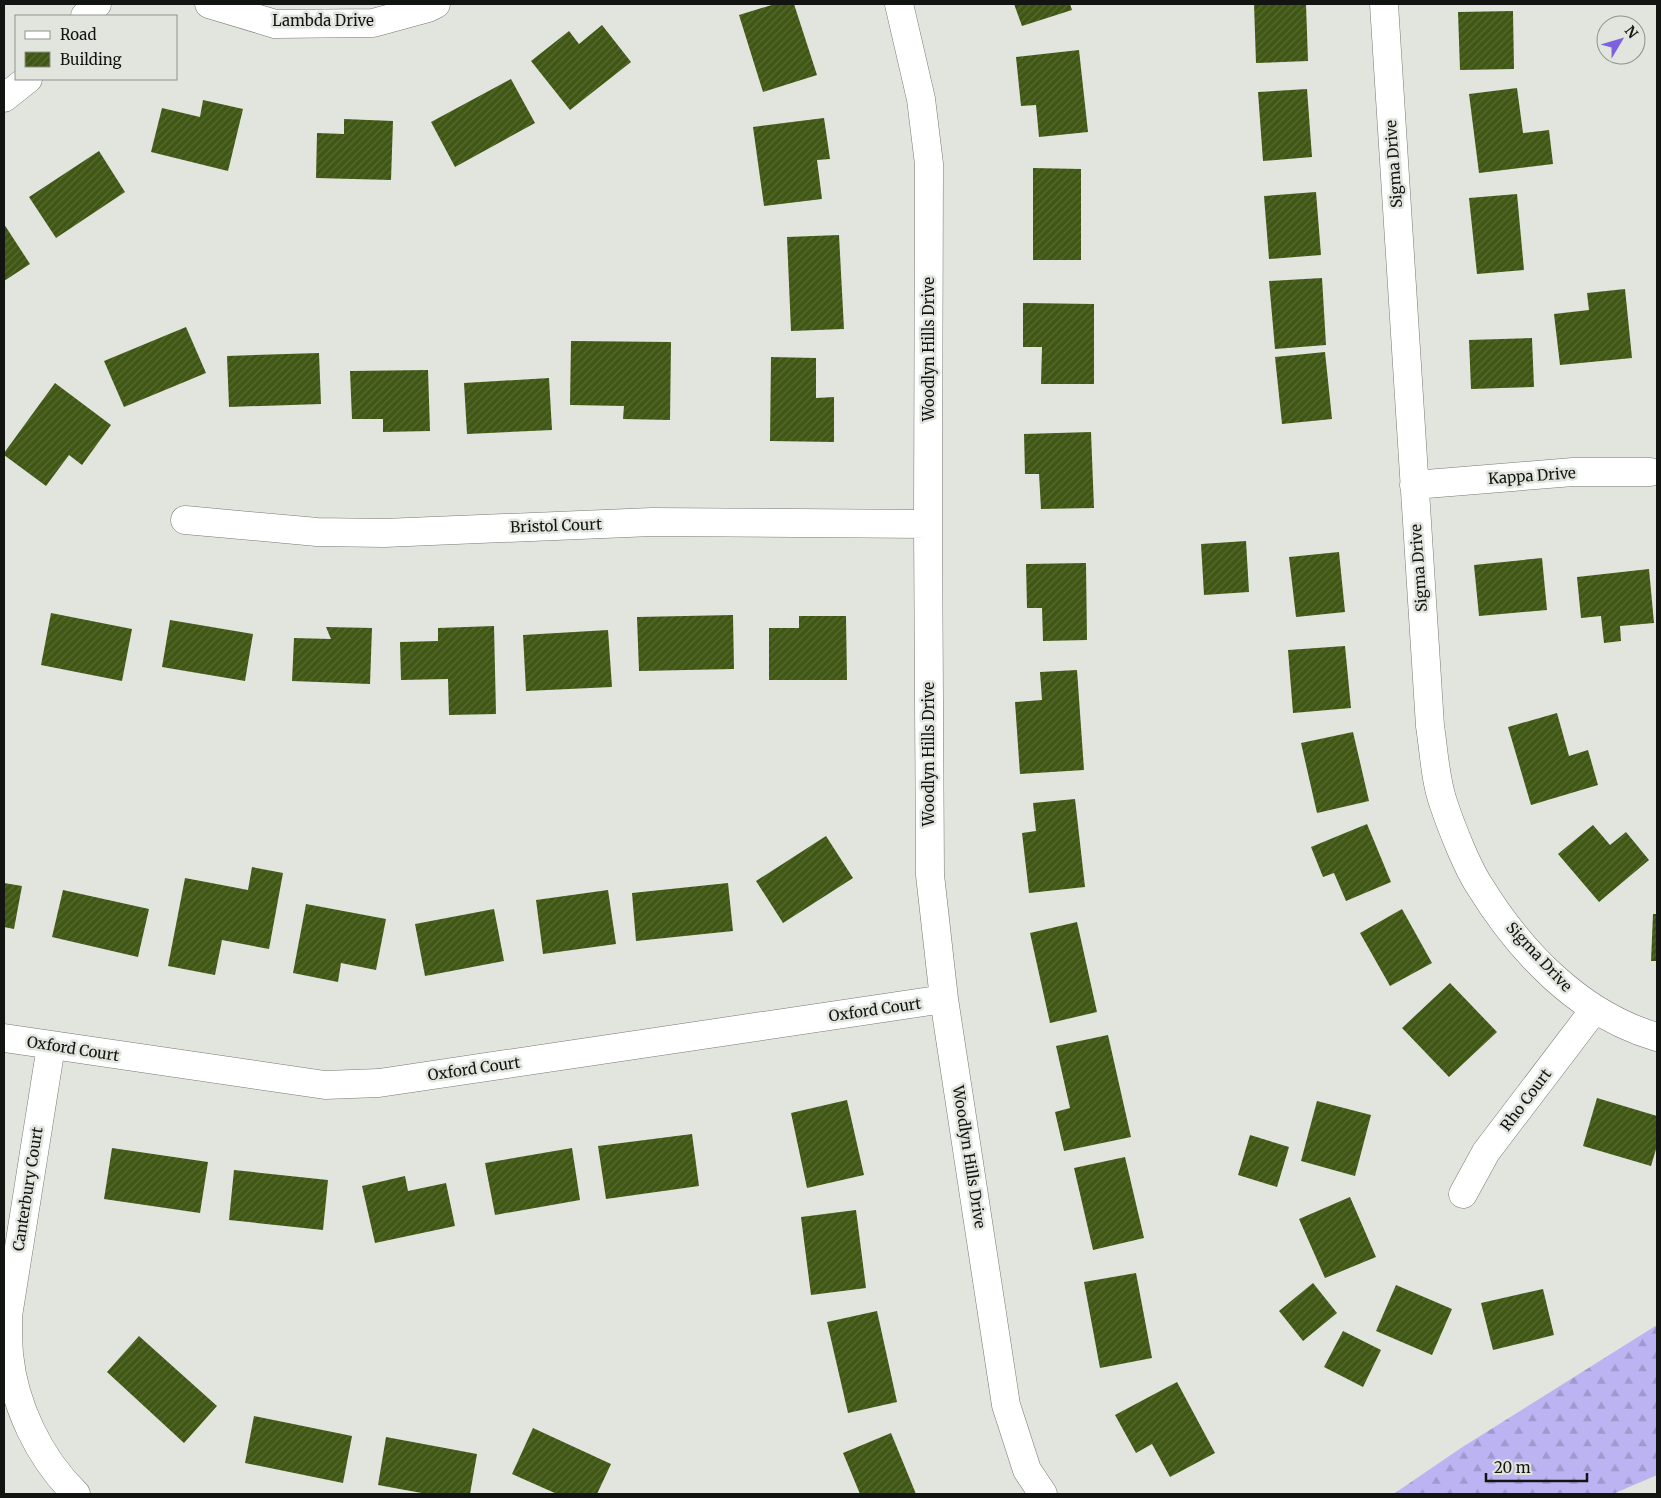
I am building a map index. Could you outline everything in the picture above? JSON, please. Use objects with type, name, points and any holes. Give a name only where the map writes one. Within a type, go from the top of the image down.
[{"type":"street","points":[[86,15],[97,4]]},
{"type":"street","name":"Lambda Drive","points":[[209,4],[275,24],[373,23],[436,4]]},
{"type":"street","name":"Woodlyn Hills Drive","points":[[899,4],[921,99],[929,164],[928,524],[930,875],[944,999],[1006,1405],[1027,1470],[1043,1494]]},
{"type":"street","name":"Sigma Drive","points":[[1384,4],[1430,726],[1443,803],[1478,884],[1517,938],[1560,984],[1594,1010],[1631,1030],[1657,1037]]},
{"type":"street","points":[[4,98],[27,80]]},
{"type":"street","name":"Kappa Drive","points":[[1414,485],[1573,472],[1650,472]]},
{"type":"street","name":"Bristol Court","points":[[185,520],[317,532],[384,533],[652,522],[928,524]]},
{"type":"street","name":"Oxford Court","points":[[4,1038],[325,1085],[379,1083],[944,999]]},
{"type":"street","name":"Rho Court","points":[[1464,1194],[1486,1152],[1594,1010]]},
{"type":"street","name":"Canterbury Court","points":[[51,1046],[8,1316],[9,1355],[17,1392],[30,1429],[50,1463],[76,1494]]},
{"type":"green space","points":[[1657,1325],[1657,1475],[1613,1494],[1395,1493],[1461,1448]]},
{"type":"building","points":[[775,4],[794,4],[817,75],[763,92],[739,15]]},
{"type":"building","points":[[1014,4],[1070,4],[1072,10],[1022,26]]},
{"type":"building","points":[[1254,4],[1306,4],[1308,61],[1256,63]]},
{"type":"building","points":[[1513,11],[1514,69],[1460,70],[1458,12]]},
{"type":"building","points":[[602,25],[631,62],[570,110],[531,61],[569,31],[579,44]]},
{"type":"building","points":[[1079,50],[1088,132],[1039,137],[1036,105],[1021,106],[1016,57]]},
{"type":"building","points":[[511,79],[535,123],[455,167],[431,122]]},
{"type":"building","points":[[1517,88],[1523,133],[1549,130],[1553,164],[1479,173],[1469,94]]},
{"type":"building","points":[[1307,89],[1312,157],[1263,161],[1258,92]]},
{"type":"building","points":[[203,100],[243,109],[228,171],[151,152],[162,108],[200,117]]},
{"type":"building","points":[[824,118],[830,159],[817,160],[822,199],[764,206],[753,127]]},
{"type":"building","points":[[344,119],[393,121],[391,180],[316,178],[317,133],[344,134]]},
{"type":"building","points":[[99,151],[125,192],[56,238],[29,197]]},
{"type":"building","points":[[1033,168],[1081,169],[1081,260],[1033,260]]},
{"type":"building","points":[[1316,192],[1321,255],[1269,259],[1264,196]]},
{"type":"building","points":[[1517,194],[1524,270],[1477,274],[1469,198]]},
{"type":"building","points":[[4,224],[30,264],[4,281]]},
{"type":"building","points":[[839,235],[844,329],[791,331],[787,237]]},
{"type":"building","points":[[1322,278],[1326,345],[1275,349],[1269,281]]},
{"type":"building","points":[[1625,289],[1632,358],[1560,365],[1554,314],[1589,310],[1587,293]]},
{"type":"building","points":[[1023,303],[1094,304],[1094,384],[1041,384],[1042,347],[1023,347]]},
{"type":"building","points":[[186,327],[206,373],[124,407],[104,361]]},
{"type":"building","points":[[1532,338],[1534,387],[1471,389],[1469,340]]},
{"type":"building","points":[[571,341],[671,342],[670,420],[623,419],[624,406],[570,405]]},
{"type":"building","points":[[1325,352],[1332,419],[1282,424],[1275,357]]},
{"type":"building","points":[[319,353],[321,404],[229,407],[227,356]]},
{"type":"building","points":[[771,357],[816,358],[816,398],[834,397],[834,442],[770,441]]},
{"type":"building","points":[[428,370],[430,431],[383,432],[383,419],[352,419],[350,371]]},
{"type":"building","points":[[549,378],[552,430],[467,434],[464,383]]},
{"type":"building","points":[[55,383],[111,425],[82,465],[69,455],[46,486],[4,455],[4,453]]},
{"type":"building","points":[[1091,432],[1094,508],[1041,509],[1039,474],[1025,474],[1024,434]]},
{"type":"building","points":[[1246,541],[1249,592],[1204,595],[1201,544]]},
{"type":"building","points":[[1339,552],[1345,612],[1296,617],[1289,557]]},
{"type":"building","points":[[1542,558],[1547,610],[1479,616],[1474,565]]},
{"type":"building","points":[[1086,563],[1087,640],[1043,641],[1042,608],[1027,608],[1026,564]]},
{"type":"building","points":[[1649,569],[1654,623],[1620,626],[1621,641],[1604,643],[1601,616],[1581,618],[1577,577]]},
{"type":"building","points":[[51,613],[132,629],[122,681],[41,665]]},
{"type":"building","points":[[733,615],[734,669],[639,671],[637,617]]},
{"type":"building","points":[[799,616],[846,616],[847,680],[769,680],[769,628],[799,628]]},
{"type":"building","points":[[170,620],[253,634],[245,681],[162,667]]},
{"type":"building","points":[[494,626],[496,714],[449,715],[448,679],[401,680],[400,642],[438,641],[438,628]]},
{"type":"building","points":[[326,627],[372,628],[370,684],[292,681],[294,638],[331,639]]},
{"type":"building","points":[[608,630],[612,687],[526,691],[523,635]]},
{"type":"building","points":[[1345,646],[1351,708],[1293,713],[1288,650]]},
{"type":"building","points":[[1077,670],[1084,770],[1020,774],[1015,702],[1042,700],[1040,672]]},
{"type":"building","points":[[1557,713],[1569,756],[1588,750],[1598,785],[1531,805],[1508,727]]},
{"type":"building","points":[[1353,732],[1369,801],[1317,813],[1301,743]]},
{"type":"building","points":[[1075,799],[1085,887],[1029,893],[1022,833],[1036,831],[1033,803]]},
{"type":"building","points":[[1367,824],[1391,882],[1346,901],[1334,873],[1323,877],[1311,847]]},
{"type":"building","points":[[1593,825],[1610,845],[1626,832],[1649,860],[1599,902],[1558,854]]},
{"type":"building","points":[[826,836],[853,878],[783,923],[756,881]]},
{"type":"building","points":[[252,867],[283,873],[269,949],[222,940],[215,975],[168,966],[185,878],[248,890]]},
{"type":"building","points":[[4,883],[22,886],[14,929],[4,927]]},
{"type":"building","points":[[728,883],[733,931],[636,941],[632,893]]},
{"type":"building","points":[[63,890],[149,909],[138,957],[52,937]]},
{"type":"building","points":[[608,890],[616,944],[543,954],[536,900]]},
{"type":"building","points":[[306,904],[386,919],[376,970],[341,963],[338,982],[293,973]]},
{"type":"building","points":[[494,909],[504,961],[425,976],[415,924]]},
{"type":"building","points":[[1402,909],[1432,963],[1390,986],[1360,933]]},
{"type":"building","points":[[1653,914],[1657,914],[1657,961],[1651,961]]},
{"type":"building","points":[[1077,922],[1097,1012],[1050,1023],[1030,933]]},
{"type":"building","points":[[1450,983],[1497,1032],[1449,1077],[1402,1028]]},
{"type":"building","points":[[1108,1035],[1131,1137],[1064,1151],[1055,1112],[1070,1108],[1056,1046]]},
{"type":"building","points":[[1597,1098],[1657,1116],[1657,1146],[1651,1166],[1583,1146]]},
{"type":"building","points":[[847,1100],[864,1175],[807,1188],[791,1113]]},
{"type":"building","points":[[1317,1101],[1371,1115],[1355,1176],[1301,1161]]},
{"type":"building","points":[[692,1134],[699,1186],[606,1199],[598,1146]]},
{"type":"building","points":[[1250,1135],[1289,1147],[1277,1187],[1238,1175]]},
{"type":"building","points":[[112,1148],[208,1162],[200,1213],[104,1199]]},
{"type":"building","points":[[572,1148],[580,1200],[495,1215],[485,1163]]},
{"type":"building","points":[[1125,1157],[1144,1238],[1093,1250],[1074,1168]]},
{"type":"building","points":[[234,1170],[328,1180],[323,1230],[229,1220]]},
{"type":"building","points":[[405,1176],[408,1191],[446,1183],[455,1226],[375,1243],[362,1186]]},
{"type":"building","points":[[1350,1197],[1376,1257],[1325,1278],[1299,1219]]},
{"type":"building","points":[[856,1210],[866,1288],[811,1295],[801,1217]]},
{"type":"building","points":[[1136,1273],[1152,1358],[1100,1368],[1084,1282]]},
{"type":"building","points":[[1313,1283],[1337,1313],[1303,1341],[1279,1311]]},
{"type":"building","points":[[1396,1285],[1452,1309],[1432,1355],[1376,1331]]},
{"type":"building","points":[[1543,1289],[1554,1335],[1493,1350],[1481,1303]]},
{"type":"building","points":[[877,1311],[897,1402],[848,1413],[827,1322]]},
{"type":"building","points":[[1343,1331],[1381,1350],[1363,1387],[1324,1367]]},
{"type":"building","points":[[139,1336],[217,1406],[184,1443],[107,1372]]},
{"type":"building","points":[[1177,1382],[1215,1453],[1170,1477],[1152,1444],[1136,1453],[1115,1415]]},
{"type":"building","points":[[254,1416],[352,1436],[343,1483],[245,1463]]},
{"type":"building","points":[[533,1428],[611,1464],[597,1494],[557,1494],[512,1474]]},
{"type":"building","points":[[891,1433],[916,1494],[860,1494],[843,1453]]},
{"type":"building","points":[[386,1437],[477,1454],[470,1494],[427,1494],[378,1485]]}]
